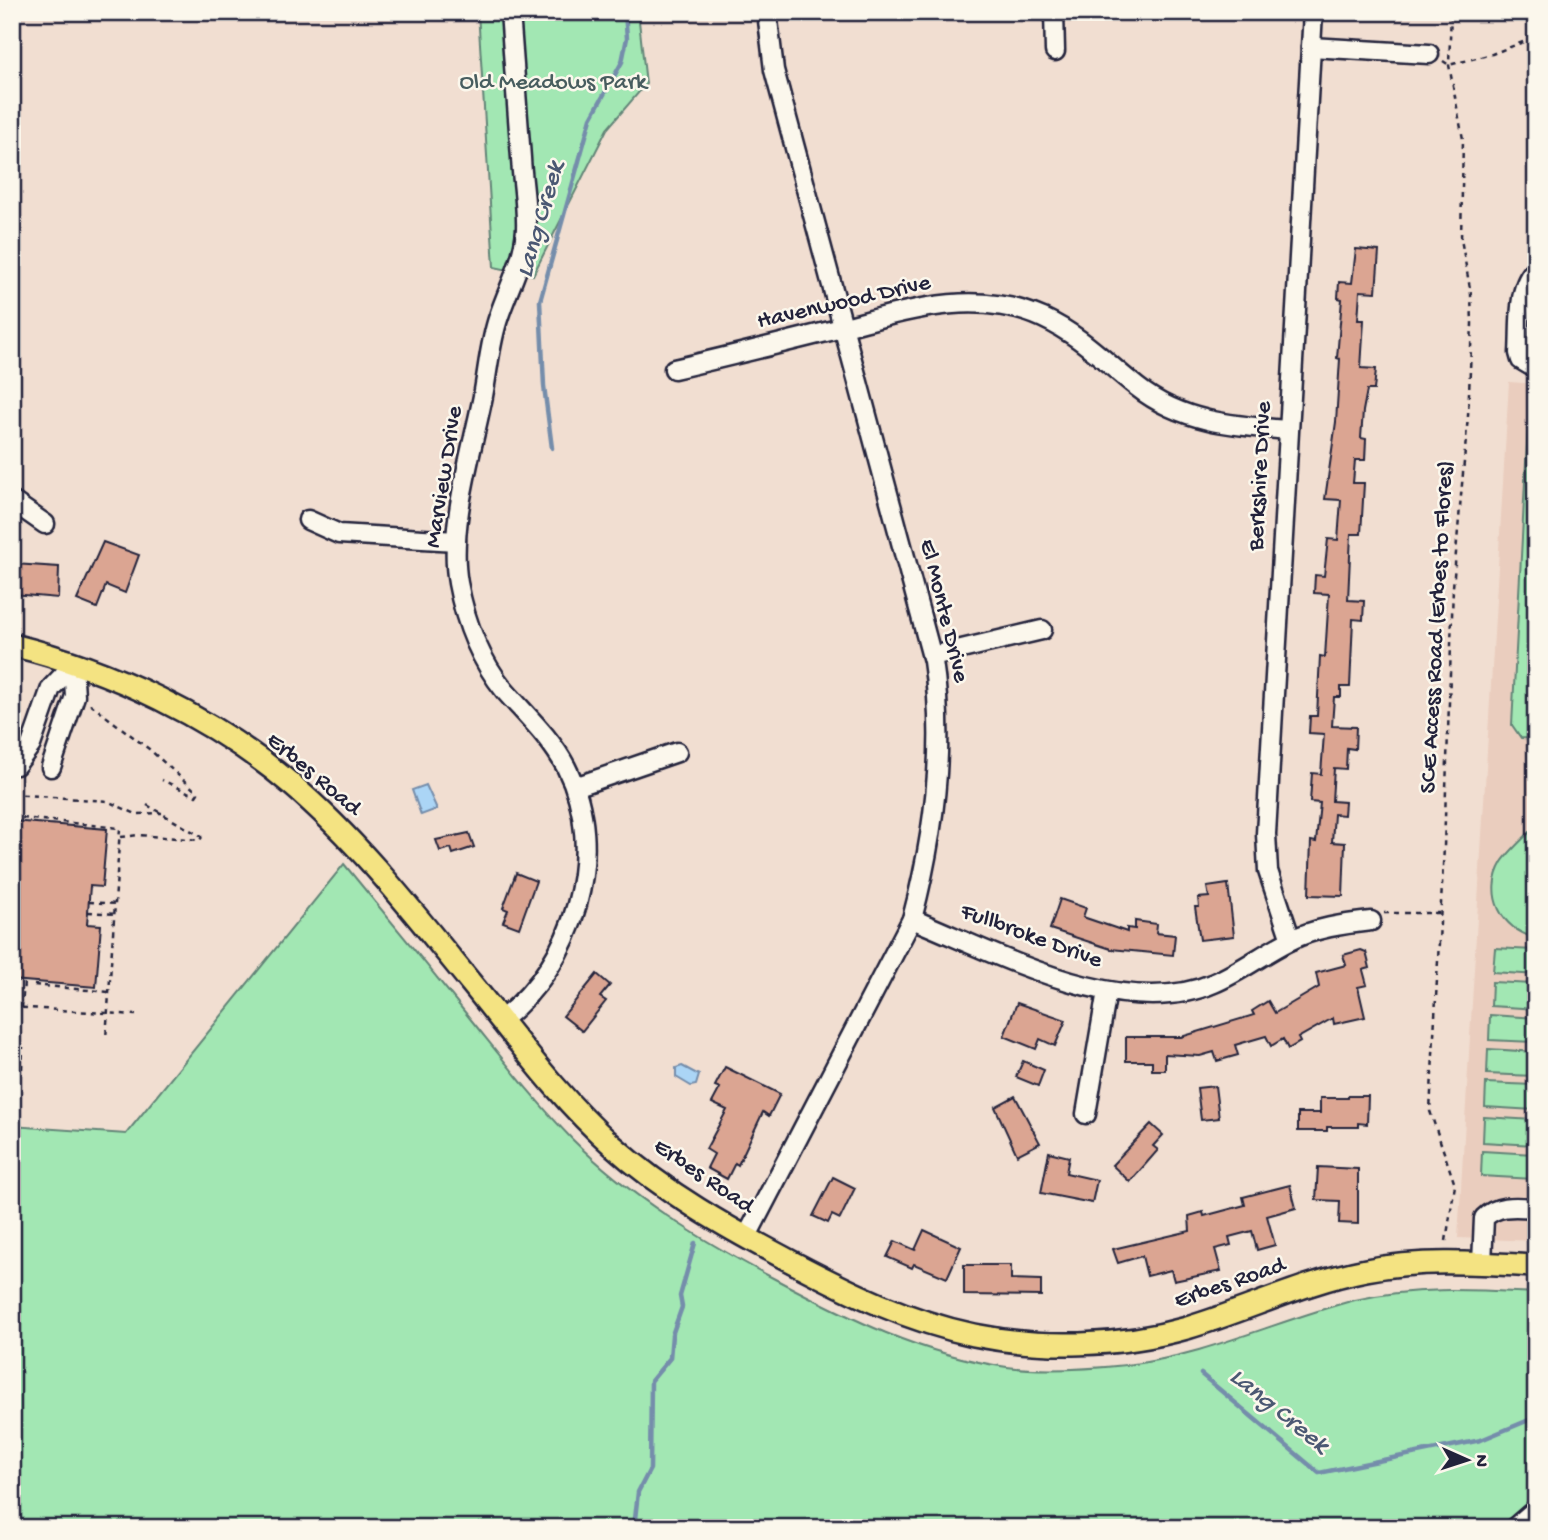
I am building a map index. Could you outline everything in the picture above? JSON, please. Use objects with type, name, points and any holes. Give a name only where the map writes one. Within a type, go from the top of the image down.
[{"type":"main road","name":"Erbes Road","points":[[12,645],[119,680],[220,734],[289,782],[353,844],[408,905],[554,1086],[612,1145],[671,1192],[746,1238],[854,1294],[904,1315],[974,1335],[1043,1343],[1100,1342],[1184,1329],[1304,1286],[1366,1270],[1417,1264],[1536,1266]]},
{"type":"street","name":"Marview Drive","points":[[501,1020],[519,1006],[543,979],[561,950],[573,920],[583,856],[575,787],[551,743],[503,688],[478,647],[466,619],[457,580],[456,541],[498,317],[516,277],[526,229],[510,12]]},
{"type":"street","name":"El Monte Drive","points":[[746,1238],[912,919],[926,861],[939,750],[940,707],[932,656],[775,70],[767,12]]},
{"type":"street","points":[[1054,12],[1055,51]]},
{"type":"street","name":"Berkshire Drive","points":[[1291,940],[1268,871],[1266,834],[1313,12]]},
{"type":"street","points":[[1311,47],[1429,54]]},
{"type":"street","points":[[1536,269],[1527,279],[1524,289],[1519,353],[1521,360],[1536,369]]},
{"type":"street","name":"Havenwood Drive","points":[[674,369],[941,304],[977,303],[1010,308],[1040,317],[1072,333],[1137,387],[1180,412],[1229,426],[1288,430]]},
{"type":"street","points":[[12,501],[45,524]]},
{"type":"street","points":[[308,520],[339,534],[456,541]]},
{"type":"street","points":[[932,656],[1042,630]]},
{"type":"street","points":[[16,765],[31,745],[51,688],[73,665]]},
{"type":"street","points":[[51,767],[75,696],[73,665]]},
{"type":"street","points":[[575,787],[677,752]]},
{"type":"street","name":"Fullbroke Drive","points":[[912,919],[1069,981],[1107,990],[1157,995],[1214,983],[1291,940],[1321,929],[1371,921]]},
{"type":"street","points":[[1087,1114],[1107,990]]},
{"type":"street","points":[[1482,1263],[1484,1218],[1492,1210],[1510,1207],[1536,1208]]},
{"type":"street","points":[[1514,1528],[1536,1509]]},
{"type":"path","name":"SCE Access Road (Erbes to Flores)","points":[[1446,1241],[1455,1185],[1430,1111],[1453,587],[1468,416],[1472,324],[1471,293],[1461,239],[1463,139],[1449,65],[1451,12]]},
{"type":"path","points":[[1429,54],[1449,65],[1492,54],[1536,37]]},
{"type":"path","points":[[89,702],[92,707],[149,748],[198,793],[196,796],[162,780]]},
{"type":"path","points":[[12,794],[107,801],[136,814],[162,813]]},
{"type":"path","points":[[121,837],[139,835],[200,840],[202,837],[147,804]]},
{"type":"path","points":[[12,817],[118,826],[121,837],[106,1040]]},
{"type":"path","points":[[89,902],[116,904]]},
{"type":"path","points":[[88,912],[115,914]]},
{"type":"path","points":[[1371,921],[1374,914],[1379,913],[1440,913]]},
{"type":"path","points":[[22,1008],[24,981]]},
{"type":"path","points":[[34,985],[109,992]]},
{"type":"path","points":[[12,1007],[136,1015]]},
{"type":"path","points":[[22,1069],[23,1047]]},
{"type":"shaded area","points":[[1509,382],[1536,384],[1536,1241],[1458,1238]]},
{"type":"green space","name":"Old Meadows Park","points":[[478,12],[638,12],[646,84],[607,129],[533,275],[494,267]]},
{"type":"green space","points":[[1536,420],[1536,739],[1521,738],[1512,725],[1528,425]]},
{"type":"green space","points":[[1536,826],[1536,938],[1524,934],[1505,919],[1495,898],[1494,886],[1502,862]]},
{"type":"green space","points":[[344,864],[518,1079],[594,1160],[693,1233],[829,1307],[915,1344],[945,1354],[1021,1369],[1097,1368],[1184,1354],[1326,1308],[1377,1296],[1445,1290],[1536,1293],[1536,1528],[12,1528],[12,1126],[126,1134]]},
{"type":"green space","points":[[1495,948],[1536,950],[1536,975],[1493,972]]},
{"type":"green space","points":[[1492,982],[1536,984],[1536,1009],[1491,1006]]},
{"type":"green space","points":[[1490,1015],[1536,1018],[1536,1042],[1489,1040]]},
{"type":"green space","points":[[1488,1049],[1536,1052],[1536,1076],[1487,1074]]},
{"type":"green space","points":[[1486,1083],[1536,1085],[1536,1110],[1485,1107]]},
{"type":"green space","points":[[1484,1117],[1536,1120],[1536,1145],[1483,1142]]},
{"type":"green space","points":[[1482,1151],[1535,1154],[1534,1179],[1481,1176]]},
{"type":"water","points":[[426,785],[437,809],[421,815],[412,790]]},
{"type":"water","points":[[682,1066],[699,1075],[696,1085],[691,1086],[676,1077],[676,1068]]},
{"type":"building","points":[[1356,249],[1379,251],[1376,292],[1360,291],[1358,320],[1364,320],[1361,368],[1376,369],[1374,390],[1367,390],[1363,411],[1361,438],[1366,439],[1365,460],[1355,460],[1353,483],[1364,483],[1361,534],[1351,534],[1348,600],[1364,601],[1363,620],[1353,619],[1350,687],[1341,687],[1341,697],[1334,697],[1332,726],[1356,727],[1355,749],[1347,748],[1346,769],[1334,768],[1332,801],[1345,802],[1344,815],[1334,814],[1332,842],[1345,843],[1343,896],[1309,895],[1311,841],[1316,842],[1320,803],[1310,802],[1312,773],[1321,774],[1324,734],[1309,733],[1310,716],[1317,716],[1320,656],[1325,657],[1329,594],[1314,593],[1315,575],[1324,576],[1328,539],[1338,540],[1341,500],[1325,499],[1336,422],[1340,359],[1337,358],[1342,299],[1338,298],[1339,282],[1352,283]]},
{"type":"building","points":[[103,542],[139,555],[125,593],[106,585],[97,608],[77,600]]},
{"type":"building","points":[[14,564],[59,567],[58,598],[13,594]]},
{"type":"building","points":[[12,821],[107,829],[102,887],[90,886],[87,924],[101,925],[96,987],[12,980]]},
{"type":"building","points":[[469,833],[474,847],[453,854],[451,848],[440,851],[436,840]]},
{"type":"building","points":[[516,873],[536,881],[519,928],[503,922],[508,910],[503,908]]},
{"type":"building","points":[[1228,884],[1234,936],[1200,940],[1195,907],[1199,907],[1198,898],[1209,897],[1207,887]]},
{"type":"building","points":[[1060,899],[1086,908],[1083,917],[1127,932],[1127,928],[1135,929],[1135,921],[1157,924],[1156,933],[1175,935],[1173,955],[1111,949],[1050,929]]},
{"type":"building","points":[[1361,950],[1366,952],[1370,968],[1363,970],[1367,985],[1358,987],[1365,1017],[1334,1024],[1333,1018],[1298,1038],[1300,1042],[1288,1049],[1283,1039],[1271,1046],[1266,1036],[1235,1045],[1238,1055],[1217,1061],[1214,1052],[1200,1056],[1165,1054],[1165,1070],[1152,1070],[1152,1061],[1126,1061],[1126,1037],[1181,1037],[1254,1015],[1252,1011],[1268,1001],[1275,1013],[1319,987],[1316,973],[1346,965],[1343,955]]},
{"type":"building","points":[[597,974],[610,985],[600,997],[606,1001],[582,1031],[563,1016]]},
{"type":"building","points":[[1017,1003],[1066,1020],[1055,1046],[1040,1039],[1036,1049],[1004,1036]]},
{"type":"building","points":[[1023,1061],[1044,1070],[1038,1086],[1016,1077]]},
{"type":"building","points":[[725,1067],[780,1094],[769,1116],[763,1112],[738,1165],[735,1163],[727,1179],[707,1168],[714,1154],[706,1149],[727,1110],[712,1103],[720,1088],[715,1086]]},
{"type":"building","points":[[1215,1086],[1219,1118],[1201,1120],[1197,1088]]},
{"type":"building","points":[[1015,1096],[1040,1143],[1017,1155],[995,1107]]},
{"type":"building","points":[[1368,1096],[1367,1124],[1358,1123],[1358,1127],[1327,1127],[1327,1131],[1298,1131],[1298,1113],[1320,1113],[1320,1098]]},
{"type":"building","points":[[1151,1124],[1163,1135],[1153,1146],[1158,1150],[1130,1182],[1112,1165]]},
{"type":"building","points":[[1049,1152],[1069,1157],[1066,1173],[1097,1180],[1092,1203],[1041,1193]]},
{"type":"building","points":[[1318,1167],[1358,1169],[1358,1224],[1339,1223],[1340,1201],[1316,1200]]},
{"type":"building","points":[[833,1177],[855,1188],[840,1219],[832,1215],[828,1223],[813,1216]]},
{"type":"building","points":[[1290,1185],[1296,1208],[1267,1216],[1275,1245],[1257,1250],[1252,1231],[1229,1237],[1231,1245],[1215,1249],[1221,1271],[1174,1281],[1171,1270],[1147,1276],[1142,1256],[1118,1263],[1113,1249],[1190,1231],[1189,1216],[1203,1212],[1204,1216],[1245,1205],[1243,1197]]},
{"type":"building","points":[[924,1230],[961,1247],[947,1278],[914,1264],[912,1268],[887,1257],[895,1241],[915,1250]]},
{"type":"building","points":[[964,1265],[1011,1265],[1011,1279],[1041,1280],[1041,1296],[964,1295]]},
{"type":"waterway","name":"Lang Creek","points":[[552,448],[544,386],[540,301],[591,118],[622,62],[627,38],[625,12]]},
{"type":"waterway","points":[[634,1528],[638,1492],[650,1469],[651,1381],[670,1358],[672,1335],[682,1307],[680,1296],[695,1243]]},
{"type":"waterway","name":"Lang Creek","points":[[1201,1374],[1319,1473],[1481,1440],[1536,1417]]}]
